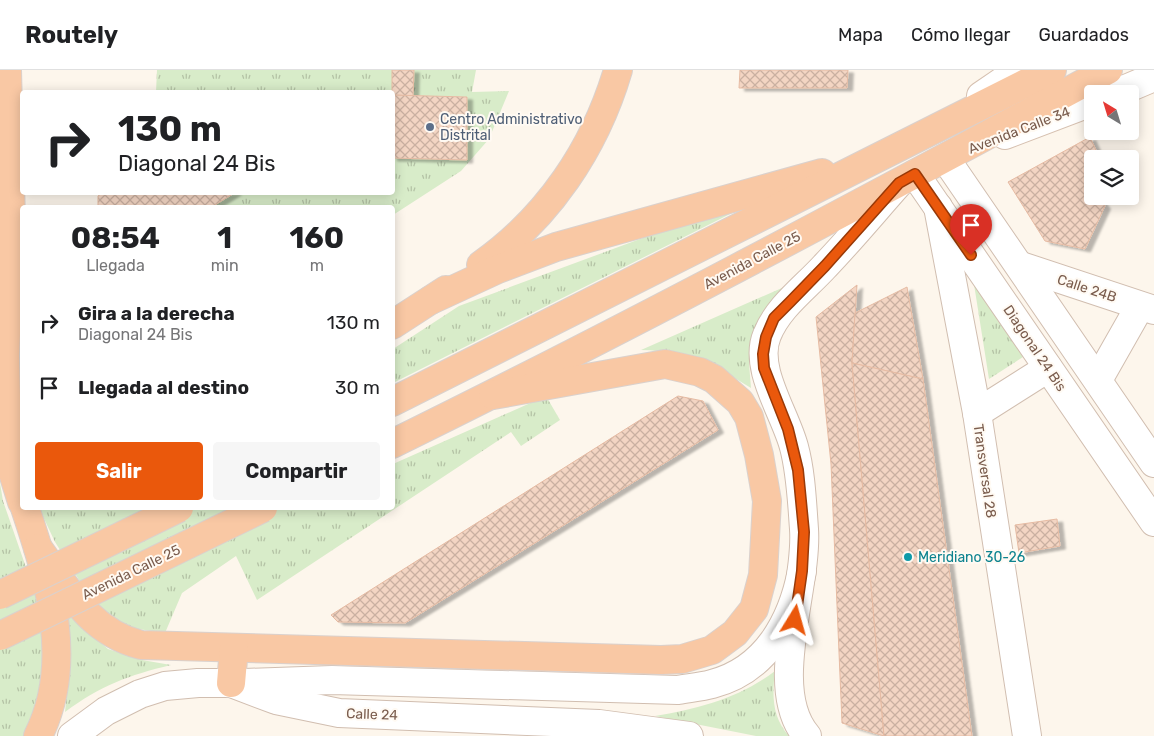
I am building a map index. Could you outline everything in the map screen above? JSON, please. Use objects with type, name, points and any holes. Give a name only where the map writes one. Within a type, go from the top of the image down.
[{"type":"highway","points":[[395,322],[432,300],[503,250],[522,233],[549,203],[592,138],[610,96],[618,70]]},
{"type":"highway","points":[[395,400],[1052,70]]},
{"type":"highway","name":"Avenida Calle 25","points":[[395,443],[493,394],[907,178],[1108,70]]},
{"type":"highway","points":[[9,74],[11,219],[5,356],[7,436],[13,473],[20,496]]},
{"type":"highway","points":[[432,300],[498,269],[556,247],[884,155]]},
{"type":"highway","points":[[5,356],[20,395]]},
{"type":"highway","points":[[38,548],[82,610],[108,633],[122,640],[141,645],[661,660],[682,658],[712,650],[735,633],[754,609],[760,593],[763,575],[767,501],[759,454],[749,417],[727,388],[700,372],[665,364],[493,394]]},
{"type":"highway","points":[[25,510],[38,548],[56,628],[58,654],[54,686],[38,736]]},
{"type":"highway","points":[[0,595],[175,510]]},
{"type":"highway","name":"Avenida Calle 25","points":[[0,636],[259,510]]},
{"type":"highway","points":[[231,683],[234,648]]},
{"type":"street","points":[[928,134],[1019,70]]},
{"type":"street","points":[[1135,85],[1154,77]]},
{"type":"street","name":"Avenida Calle 34","points":[[945,158],[1084,105]]},
{"type":"street","points":[[945,158],[1021,266],[1154,463]]},
{"type":"street","points":[[806,736],[795,720],[789,689],[790,652],[802,571],[804,532],[798,470],[788,429],[764,368],[763,354],[766,337],[774,318],[907,178]]},
{"type":"street","name":"Diagonal 24 Bis","points":[[907,178],[938,207],[1154,522]]},
{"type":"street","name":"Transversal 28","points":[[938,207],[977,413],[1027,736]]},
{"type":"street","name":"Calle 24B","points":[[1021,266],[1147,308]]},
{"type":"street","points":[[1098,380],[1147,308]]},
{"type":"street","points":[[977,413],[1048,368]]},
{"type":"street","points":[[231,683],[332,680],[678,690],[712,684],[746,669],[770,647],[783,631],[798,592],[802,571]]},
{"type":"street","name":"Calle 24","points":[[72,736],[106,711],[140,694],[165,686],[198,683],[231,683],[276,700],[339,713],[599,724],[689,736]]},
{"type":"green space","points":[[157,70],[476,70],[472,92],[509,91],[489,139],[461,171],[395,214],[395,205],[214,205],[232,195],[395,195],[395,158],[467,160],[467,97],[395,95],[395,90],[156,90]]},
{"type":"green space","points":[[762,198],[395,382],[395,348],[459,306],[713,212]]},
{"type":"green space","points":[[973,278],[1023,357],[989,379]]},
{"type":"green space","points":[[800,280],[755,335],[749,363],[751,388],[699,360],[673,353],[641,350]]},
{"type":"green space","points":[[546,396],[560,420],[521,446],[511,432],[395,509],[395,463]]},
{"type":"green space","points":[[0,483],[3,501],[39,605],[48,647],[36,710],[26,736],[0,736]]},
{"type":"green space","points":[[40,510],[393,510],[257,600],[236,556],[182,593],[165,633],[118,626],[98,610],[55,542]]},
{"type":"green space","points":[[66,613],[108,649],[142,660],[171,665],[115,682],[90,695],[65,712],[68,662]]},
{"type":"green space","points":[[775,671],[774,706],[783,729],[789,736],[756,736],[655,716],[687,710],[718,701],[748,688]]},
{"type":"building","points":[[392,70],[414,70],[413,96],[395,95],[395,90],[392,90]]},
{"type":"building","points":[[740,70],[848,70],[847,88],[739,88]]},
{"type":"building","name":"Centro Administrativo Distrital","points":[[395,95],[467,97],[467,160],[395,158]]},
{"type":"building","points":[[1085,140],[1091,140],[1096,150],[1084,150],[1084,205],[1105,206],[1085,249],[1045,241],[1008,182]]},
{"type":"building","points":[[231,195],[215,205],[98,205],[98,196]]},
{"type":"building","points":[[857,285],[852,363],[884,736],[842,723],[831,464],[816,317]]},
{"type":"building","points":[[907,287],[923,379],[852,363],[855,313]]},
{"type":"building","name":"Meridiano 30-26","points":[[852,363],[923,379],[972,736],[884,736]]},
{"type":"building","points":[[678,396],[703,401],[718,430],[405,623],[338,622],[331,615]]},
{"type":"building","points":[[1057,519],[1060,546],[1019,553],[1015,525]]},
{"type":"place","name":"Centro Administrativo Distrital","points":[[430,127]]},
{"type":"place","name":"Meridiano 30-26","points":[[908,557]]},
{"type":"route","points":[[795,620],[802,571],[804,532],[794,447],[764,368],[763,354],[766,337],[774,318],[825,266],[899,183],[915,174],[971,255]]}]
